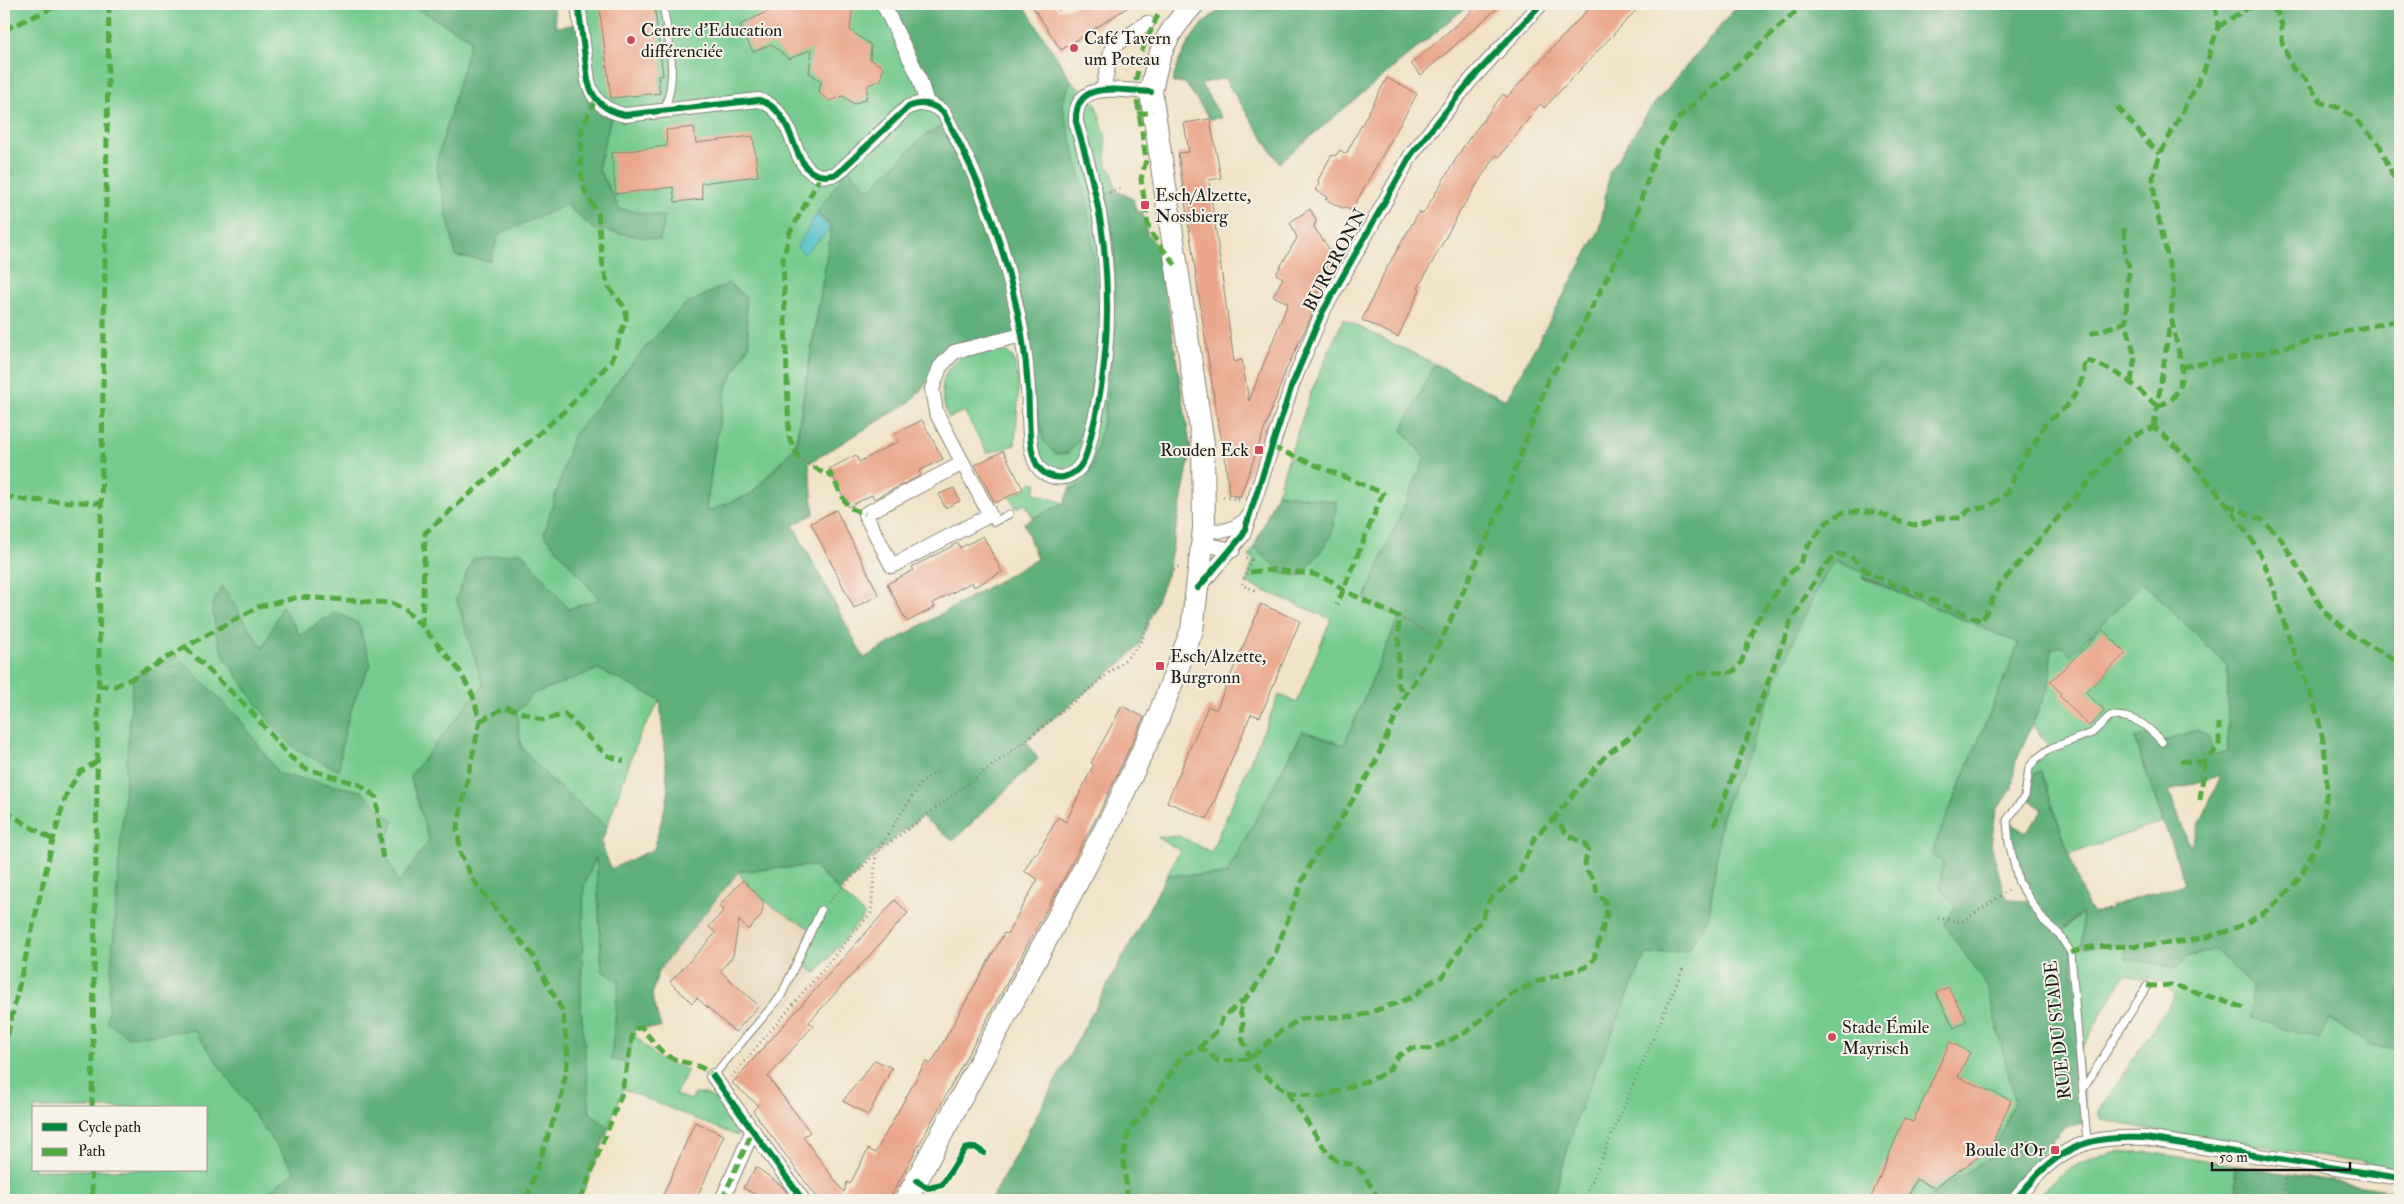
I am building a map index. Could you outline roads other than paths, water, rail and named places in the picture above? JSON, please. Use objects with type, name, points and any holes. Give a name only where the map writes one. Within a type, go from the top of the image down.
[{"type":"main road","points":[[906,1200],[1112,817],[1165,700],[1192,630],[1204,536],[1203,444],[1151,92],[1157,58],[1172,27],[1193,4]]},
{"type":"street","points":[[578,4],[588,81],[596,99],[612,113],[625,115],[759,100],[771,103],[780,112],[805,168],[815,175],[826,177],[837,174],[908,107],[917,103],[937,106],[944,113],[974,173],[1004,262],[1022,335],[1033,455],[1038,466],[1047,475],[1059,478],[1071,475],[1079,469],[1085,459],[1096,417],[1108,326],[1103,245],[1096,195],[1076,122],[1076,110],[1081,99],[1091,92],[1103,90],[1151,92]]},
{"type":"street","points":[[883,4],[918,76],[927,103]]},
{"type":"street","name":"BURGRONN","points":[[1198,588],[1239,554],[1243,535],[1292,385],[1322,314],[1411,154],[1437,121],[1541,4]]},
{"type":"street","points":[[1103,90],[1112,47],[1147,24]]},
{"type":"street","points":[[963,463],[865,514],[892,566],[990,515],[963,463],[936,412],[932,389],[940,366],[954,352],[1022,335]]},
{"type":"street","points":[[1204,536],[1238,527],[1250,516]]},
{"type":"street","points":[[1204,536],[1239,554]]},
{"type":"street","points":[[713,1076],[803,1200]]},
{"type":"street","points":[[722,1200],[753,1130]]},
{"type":"street","points":[[2015,1200],[2041,1170],[2064,1153],[2087,1141],[2116,1137],[2145,1138],[2400,1178]]},
{"type":"lane","points":[[663,4],[673,76],[671,93],[664,110]]},
{"type":"lane","points":[[990,515],[994,522],[1010,514]]},
{"type":"lane","name":"RUE DU STADE","points":[[2087,1141],[2084,1089],[2070,953],[2059,934],[2044,921],[2019,883],[2009,843],[2007,820],[2024,796],[2029,768],[2036,759],[2051,748],[2092,733],[2110,716],[2126,715],[2142,722],[2162,742]]},
{"type":"lane","points":[[713,1076],[780,996],[821,910]]},
{"type":"lane","points":[[2084,1089],[2147,986]]},
{"type":"water","points":[[816,215],[831,228],[804,254],[797,247]]},
{"type":"place","name":"Centre d'Education différenciée","points":[[631,40]]},
{"type":"place","name":"Café Tavern um Poteau","points":[[1074,48]]},
{"type":"place","name":"Esch/Alzette, Nossbierg","points":[[1145,205]]},
{"type":"place","name":"Rouden Eck","points":[[1259,450]]},
{"type":"place","name":"Esch/Alzette, Burgronn","points":[[1160,666]]},
{"type":"place","name":"Stade Émile Mayrisch","points":[[1832,1037]]},
{"type":"place","name":"Boule d'Or","points":[[2055,1150]]}]
